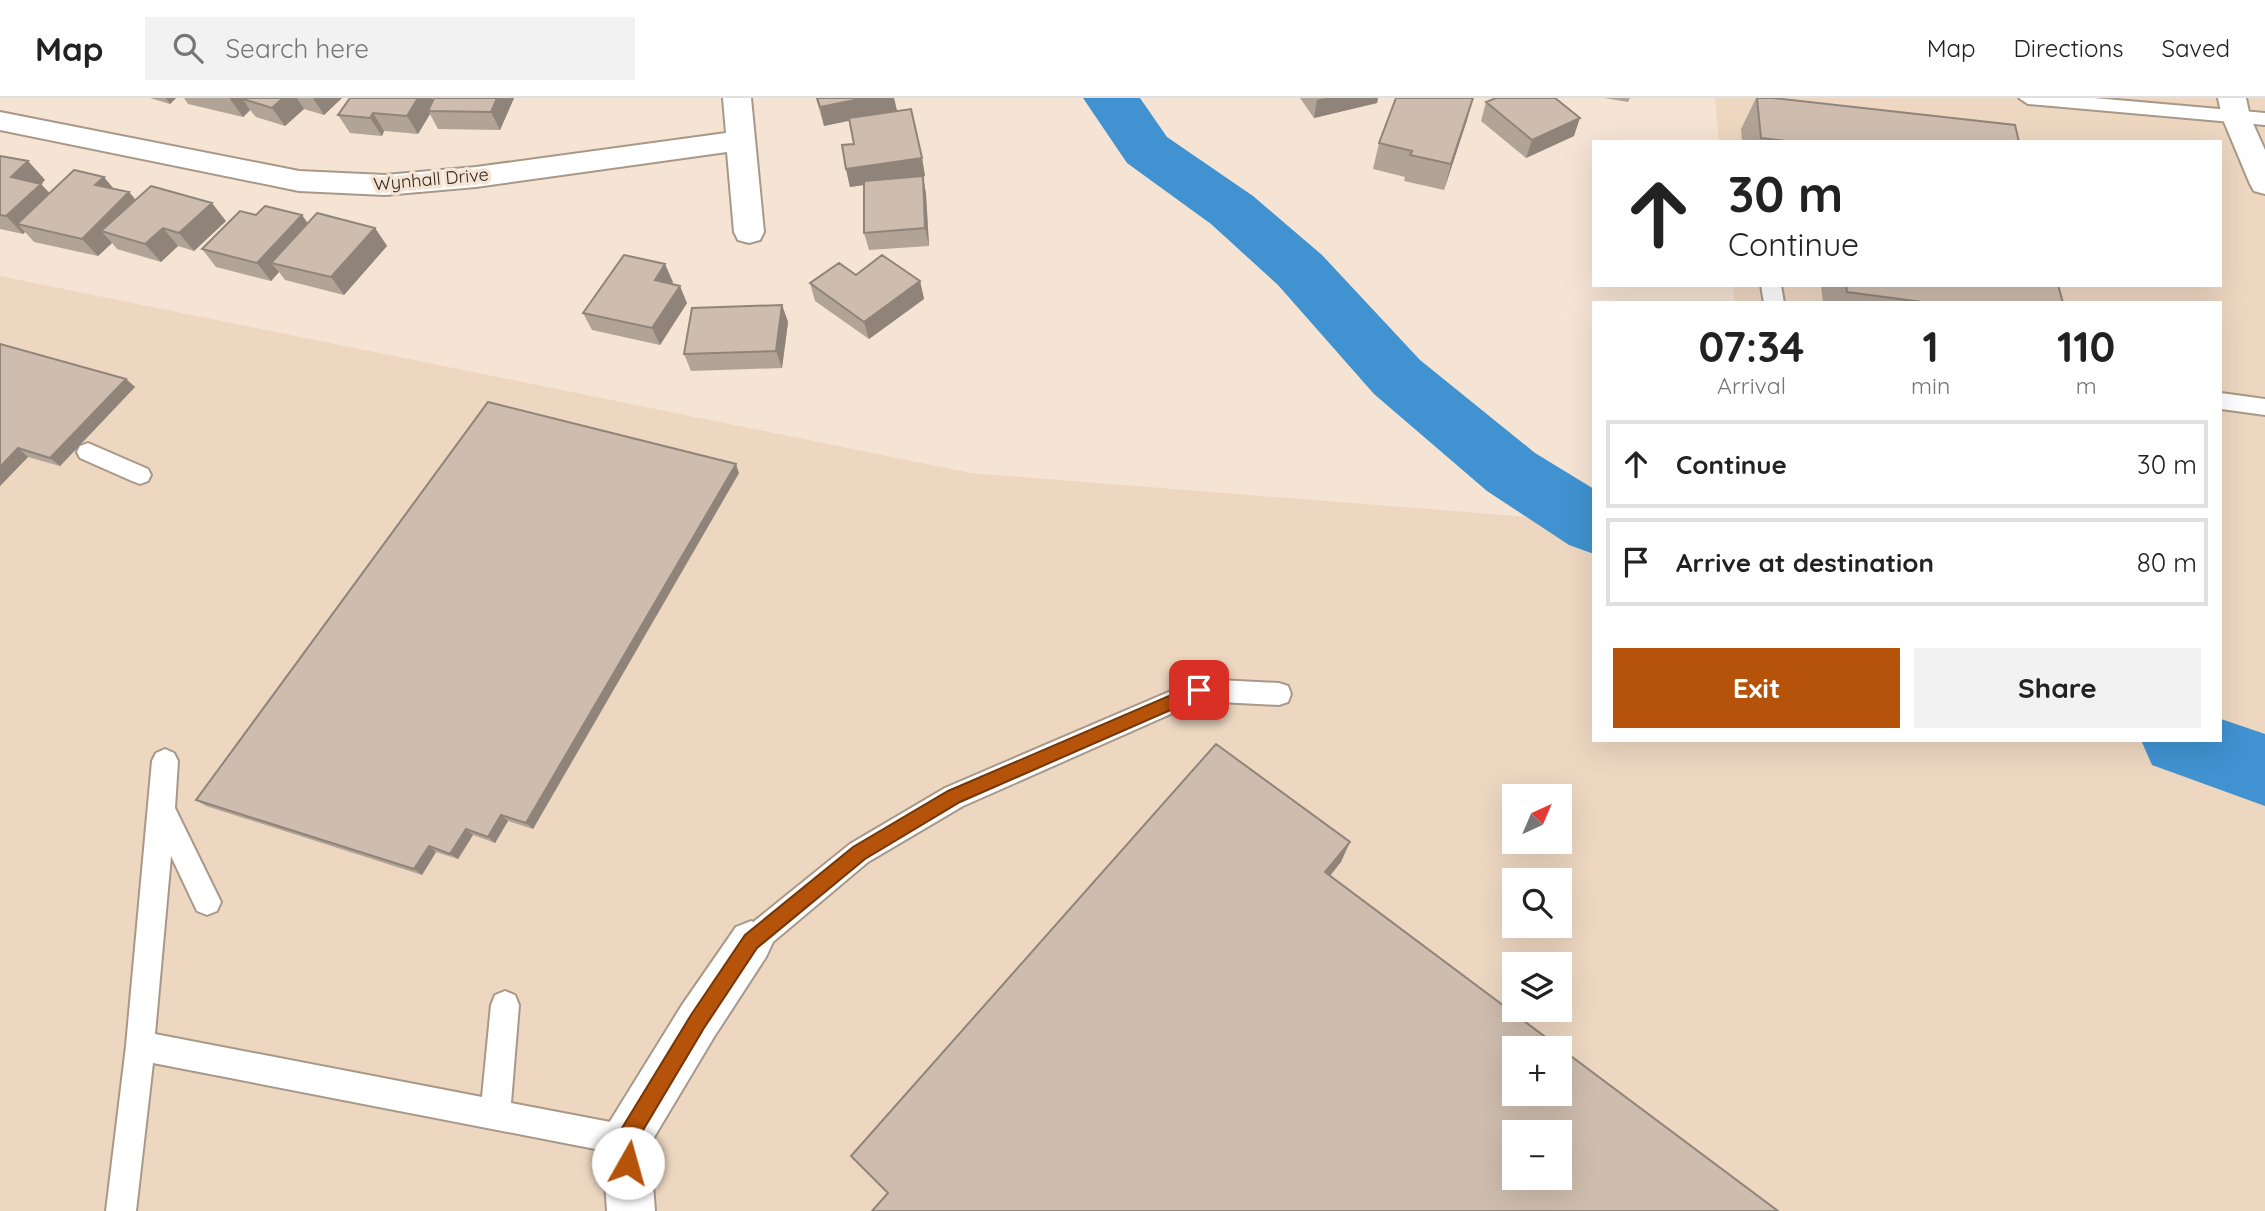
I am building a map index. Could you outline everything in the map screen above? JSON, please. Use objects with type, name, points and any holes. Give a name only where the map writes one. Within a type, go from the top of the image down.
[{"type":"street","points":[[737,98],[749,232]]},
{"type":"street","points":[[2244,111],[2265,184]]},
{"type":"street","name":"Wynhall Drive","points":[[0,121],[299,181],[385,185],[476,177],[740,141]]},
{"type":"street","points":[[631,1211],[626,1140],[698,1021],[751,942]]},
{"type":"lane","points":[[2028,98],[2244,111]]},
{"type":"lane","points":[[2222,401],[2265,407]]},
{"type":"lane","points":[[88,452],[141,475]]},
{"type":"lane","points":[[751,942],[859,853],[954,797],[1199,690],[1279,694]]},
{"type":"lane","points":[[121,1211],[140,1046],[165,761]]},
{"type":"lane","points":[[162,809],[207,901]]},
{"type":"lane","points":[[495,1112],[505,1005]]},
{"type":"lane","points":[[140,1046],[495,1112],[626,1140]]},
{"type":"shaded area","points":[[1715,98],[2265,98],[2265,1211],[0,1211],[0,276],[971,473],[1592,522],[1592,742],[2222,742],[2222,301],[1735,301],[1733,287],[2222,287],[2222,140],[1719,140]]},
{"type":"building","points":[[244,98],[283,98],[272,108]]},
{"type":"building","points":[[350,98],[418,98],[407,116],[373,113],[370,118],[338,115]]},
{"type":"building","points":[[434,98],[497,98],[491,112],[428,111]]},
{"type":"building","points":[[817,98],[865,98],[820,107]]},
{"type":"building","points":[[1396,98],[1473,98],[1451,164],[1410,155],[1412,151],[1379,143]]},
{"type":"building","points":[[1496,98],[1555,98],[1580,118],[1532,140],[1486,102]]},
{"type":"building","points":[[1757,98],[2015,125],[2019,140],[1778,140],[1761,138]]},
{"type":"building","points":[[911,109],[922,158],[846,169],[842,145],[854,144],[849,118]]},
{"type":"building","points":[[0,156],[28,161],[11,177],[41,184],[6,216],[0,215]]},
{"type":"building","points":[[74,170],[104,177],[95,185],[129,192],[82,239],[17,224]]},
{"type":"building","points":[[923,176],[925,228],[864,233],[864,181]]},
{"type":"building","points":[[151,186],[212,203],[179,233],[163,228],[145,244],[101,231]]},
{"type":"building","points":[[265,206],[302,215],[257,263],[202,249],[240,211],[256,215]]},
{"type":"building","points":[[317,213],[375,228],[331,277],[271,263]]},
{"type":"building","points":[[624,255],[665,264],[655,280],[680,286],[652,328],[583,313]]},
{"type":"building","points":[[882,255],[920,281],[864,322],[810,283],[839,263],[856,275]]},
{"type":"building","points":[[1846,287],[2059,287],[2062,301],[1915,301],[1847,292]]},
{"type":"building","points":[[782,305],[776,351],[684,354],[692,308]]},
{"type":"building","points":[[0,344],[126,379],[50,458],[18,448],[0,467]]},
{"type":"building","points":[[488,402],[736,464],[526,823],[501,815],[488,837],[466,829],[450,854],[429,846],[414,869],[196,800]]},
{"type":"building","points":[[1216,744],[1350,842],[1325,872],[1502,1004],[1502,1022],[1525,1022],[1544,1036],[1502,1036],[1502,1106],[1572,1106],[1572,1057],[1778,1211],[872,1211],[888,1193],[851,1156]]},
{"type":"waterway","points":[[1111,98],[1147,150],[1232,210],[1300,270],[1397,377],[1511,472],[1592,524]]},
{"type":"waterway","points":[[2186,742],[2265,770]]},
{"type":"route","points":[[628,1163],[626,1140],[698,1021],[751,942],[772,924],[859,853],[954,797],[1199,690]]}]
